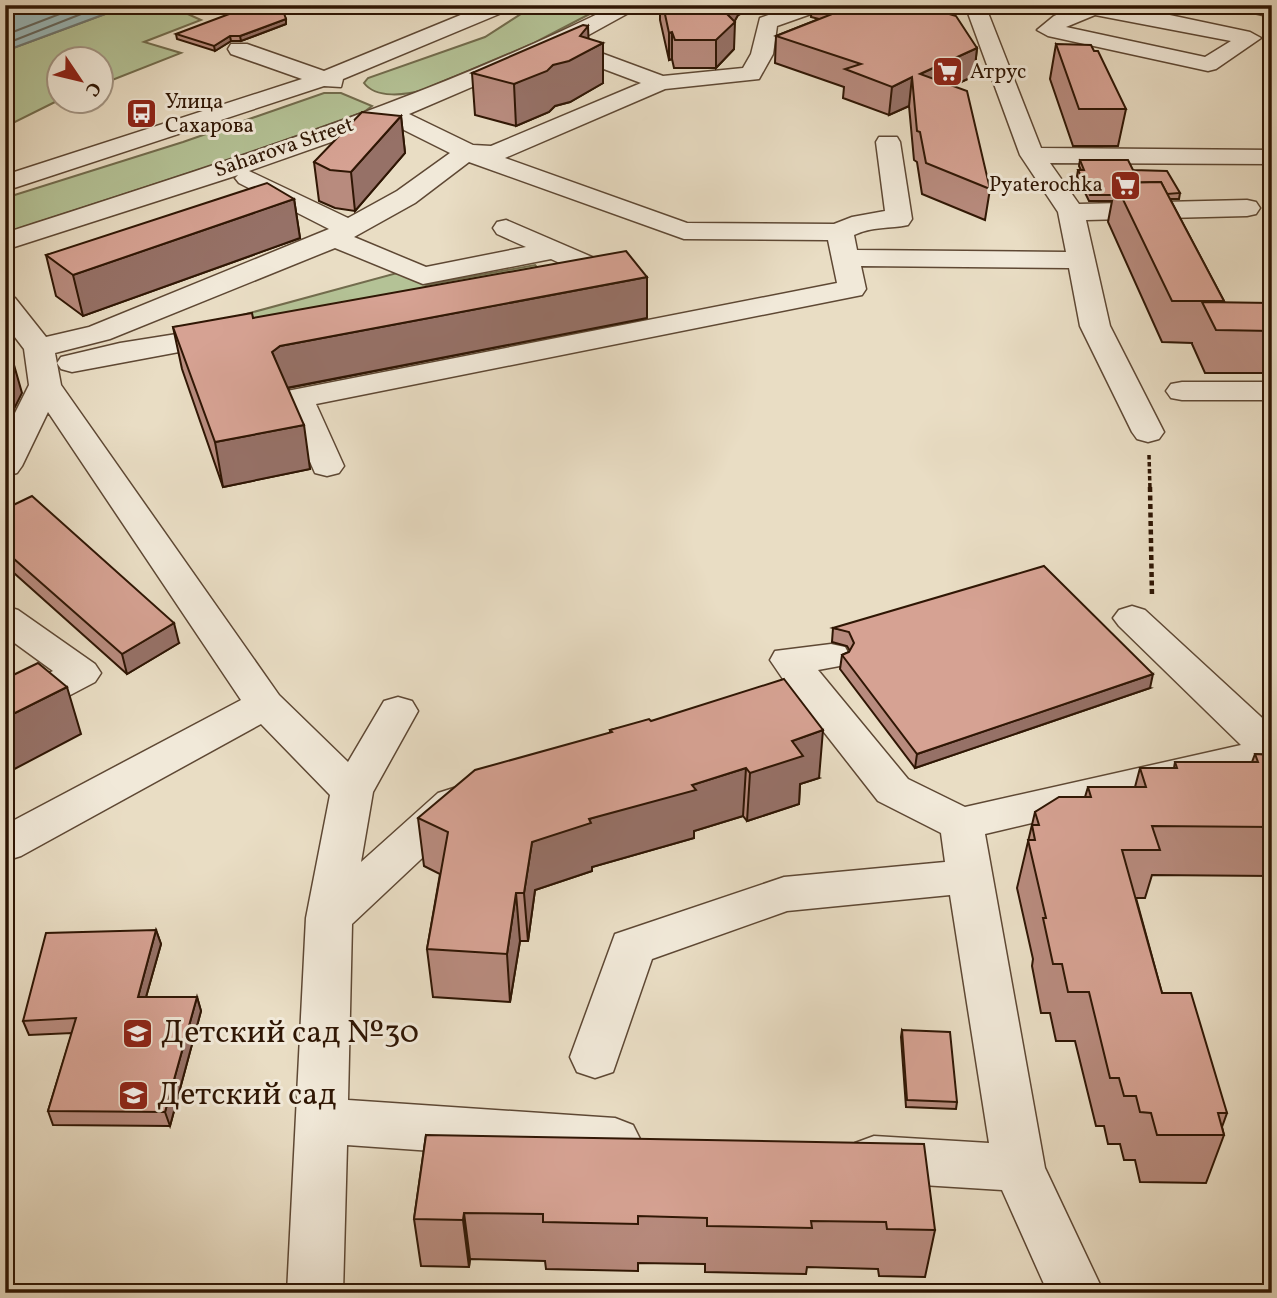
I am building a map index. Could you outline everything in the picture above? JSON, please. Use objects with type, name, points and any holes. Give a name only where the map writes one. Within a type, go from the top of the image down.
[{"type":"street","points":[[5,183],[324,79],[504,5]]},
{"type":"street","name":"Saharova Street","points":[[5,242],[229,168],[388,106],[466,85],[559,45],[633,5]]},
{"type":"street","points":[[5,466],[43,368],[99,333],[341,234],[406,197],[467,152],[494,154],[661,83],[751,74],[762,54],[768,22],[818,5]]},
{"type":"street","points":[[975,5],[1032,155],[1071,212],[1095,327],[1148,432]]},
{"type":"street","points":[[1242,5],[1272,11]]},
{"type":"street","points":[[1089,6],[1156,11],[1198,27],[1250,38],[1208,64],[1048,30],[1067,15],[1089,6]]},
{"type":"street","points":[[559,45],[661,83]]},
{"type":"street","points":[[239,50],[350,88]]},
{"type":"street","points":[[388,106],[467,152],[684,231],[843,245],[1082,260]]},
{"type":"street","points":[[843,245],[866,220],[899,219],[888,142]]},
{"type":"street","points":[[1032,155],[1237,188]]},
{"type":"street","points":[[1071,212],[1237,188],[1272,157]]},
{"type":"street","points":[[229,168],[341,234],[423,276],[554,250]]},
{"type":"street","points":[[506,228],[603,272],[557,283]]},
{"type":"street","points":[[327,466],[298,398],[852,289],[843,245]]},
{"type":"street","points":[[5,304],[43,368],[265,704],[352,792]]},
{"type":"street","points":[[43,368],[120,352],[256,331]]},
{"type":"street","points":[[1182,391],[1272,391]]},
{"type":"street","points":[[5,618],[81,673],[5,712]]},
{"type":"street","points":[[1140,626],[1272,752]]},
{"type":"street","points":[[705,722],[821,672],[862,749],[893,790],[961,824],[1272,752]]},
{"type":"street","points":[[5,845],[265,704]]},
{"type":"street","points":[[315,1293],[324,1121],[329,918],[352,792],[398,711]]},
{"type":"street","points":[[862,749],[902,751]]},
{"type":"street","points":[[329,918],[453,804],[492,791]]},
{"type":"street","points":[[961,824],[1019,1168],[1076,1293]]},
{"type":"street","points":[[595,1057],[632,947],[784,894],[884,882],[970,877]]},
{"type":"street","points":[[324,1121],[657,1144]]},
{"type":"street","points":[[824,1155],[1019,1168]]},
{"type":"path","points":[[1140,626],[1154,582],[1148,432]]},
{"type":"green space","points":[[116,5],[168,5],[201,20],[144,42],[181,53],[116,79],[116,46],[46,46],[46,106],[5,127],[5,51],[105,14]]},
{"type":"green space","points":[[535,5],[607,5],[534,43],[423,90],[383,94],[364,83],[368,78],[485,37]]},
{"type":"green space","points":[[324,93],[341,93],[372,106],[364,112],[232,159],[5,233],[5,198],[183,142]]},
{"type":"green space","points":[[535,265],[541,272],[215,333],[224,320],[397,273],[426,285]]},
{"type":"water","points":[[5,5],[116,5],[105,14],[5,51]]},
{"type":"building","points":[[253,5],[281,5],[286,19],[240,36],[230,36],[214,46],[176,34]]},
{"type":"building","points":[[663,5],[729,5],[725,12],[735,22],[716,40],[675,40],[672,32],[669,33]]},
{"type":"building","points":[[855,5],[919,5],[956,16],[977,48],[920,74],[967,91],[990,189],[926,163],[920,132],[917,131],[912,77],[892,87],[845,69],[861,64],[776,36]]},
{"type":"building","points":[[583,25],[588,26],[580,36],[603,43],[569,61],[553,65],[547,71],[514,84],[472,73]]},
{"type":"building","points":[[1056,44],[1091,45],[1094,51],[1098,51],[1126,109],[1079,109]]},
{"type":"building","points":[[362,112],[401,116],[351,172],[330,170],[314,162]]},
{"type":"building","points":[[1080,160],[1128,160],[1133,170],[1167,171],[1180,193],[1167,194],[1161,182],[1115,183],[1113,195],[1090,195],[1078,170],[1084,170]]},
{"type":"building","points":[[1161,182],[1224,301],[1172,301],[1115,183]]},
{"type":"building","points":[[267,183],[294,199],[73,275],[46,255]]},
{"type":"building","points":[[626,251],[647,277],[280,346],[272,352],[304,425],[215,442],[173,327],[252,313],[253,318]]},
{"type":"building","points":[[1202,302],[1272,303],[1272,331],[1216,330]]},
{"type":"building","points":[[32,496],[174,623],[122,654],[5,551],[5,509]]},
{"type":"building","points":[[1044,566],[1153,674],[917,754],[842,655],[849,652],[854,643],[849,632],[833,628]]},
{"type":"building","points":[[38,663],[67,687],[5,718],[5,679]]},
{"type":"building","points":[[784,679],[823,730],[792,741],[803,756],[750,773],[746,768],[692,785],[696,790],[589,819],[591,823],[532,842],[524,893],[516,893],[507,954],[427,949],[448,832],[418,818],[475,770],[649,719],[651,721]]},
{"type":"building","points":[[1255,754],[1272,755],[1272,827],[1152,826],[1160,850],[1122,850],[1162,993],[1191,993],[1227,1113],[1218,1113],[1224,1135],[1157,1135],[1151,1113],[1140,1112],[1136,1096],[1124,1096],[1119,1078],[1110,1078],[1089,992],[1068,992],[1062,964],[1053,964],[1043,918],[1046,918],[1028,840],[1035,840],[1032,825],[1039,825],[1035,812],[1059,797],[1091,797],[1088,787],[1146,787],[1140,768],[1177,768],[1175,762],[1258,762]]},
{"type":"building","name":"Детский сад №30","points":[[156,930],[138,997],[197,997],[165,1112],[48,1111],[76,1018],[23,1021],[46,933]]},
{"type":"building","points":[[902,1030],[950,1032],[957,1102],[907,1100]]},
{"type":"building","points":[[426,1135],[924,1144],[935,1230],[887,1229],[886,1222],[811,1221],[812,1228],[707,1226],[707,1218],[638,1216],[638,1224],[543,1222],[543,1214],[464,1213],[463,1220],[414,1219]]},
{"type":"place","name":"Атрус","points":[[947,72]]},
{"type":"place","name":"Улица Сахарова","points":[[142,114]]},
{"type":"place","name":"Pyaterochka","points":[[1126,185]]},
{"type":"place","name":"Детский сад №30","points":[[138,1034]]},
{"type":"place","name":"Детский сад","points":[[134,1096]]}]
